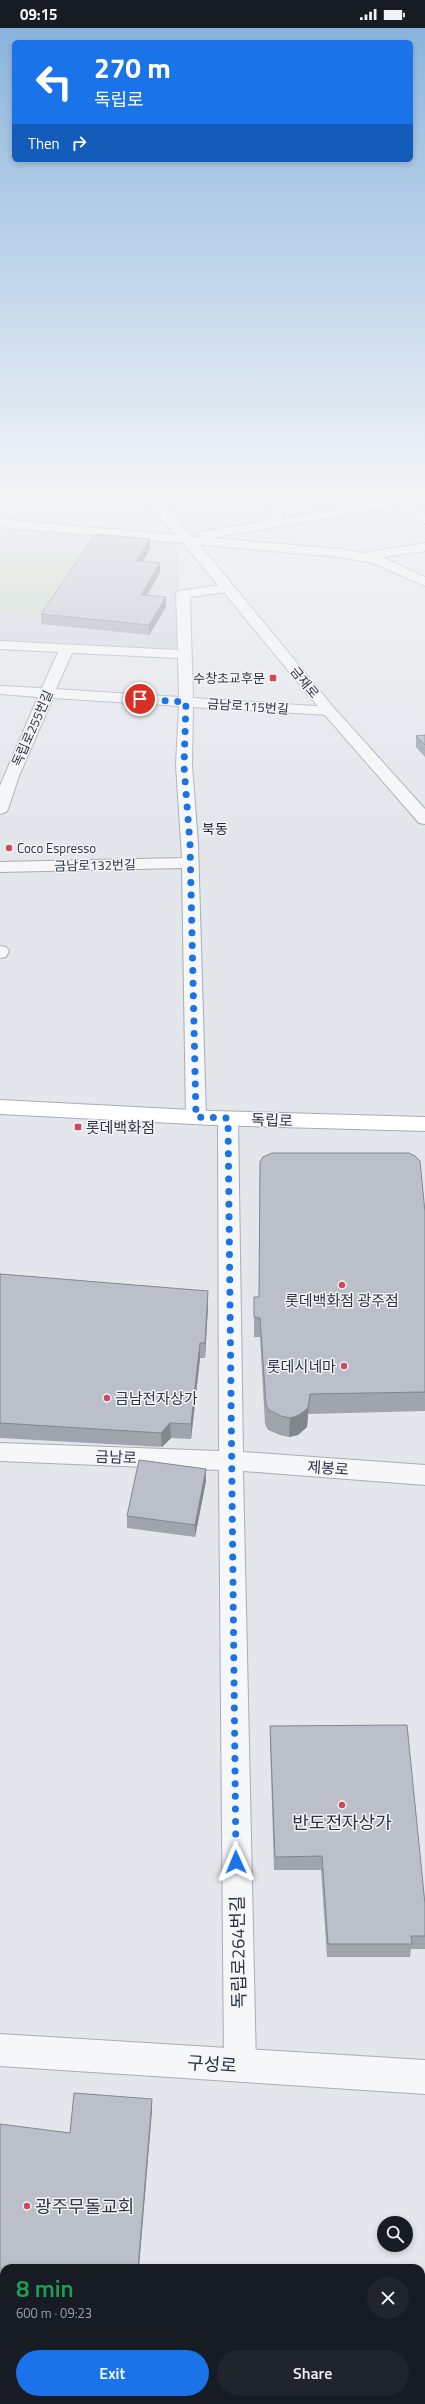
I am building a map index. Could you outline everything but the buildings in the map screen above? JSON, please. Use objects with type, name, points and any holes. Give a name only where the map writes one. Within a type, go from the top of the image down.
[{"type":"main road","name":"독립로","points":[[0,1107],[196,1117],[425,1124]]},
{"type":"street","points":[[183,600],[183,654],[186,702],[184,766],[190,863],[196,1117]]},
{"type":"street","name":"금재로","points":[[238,600],[329,711],[425,819]]},
{"type":"street","points":[[0,645],[183,654]]},
{"type":"street","name":"독립로255번길","points":[[0,810],[11,776],[67,648]]},
{"type":"street","name":"금남로115번길","points":[[0,690],[329,711]]},
{"type":"street","name":"금남로132번길","points":[[0,867],[190,863]]},
{"type":"street","name":"독립로264번길","points":[[228,1118],[232,1461],[232,1626],[240,2066]]},
{"type":"street","name":"금남로","points":[[0,1452],[232,1461]]},
{"type":"street","name":"제봉로","points":[[232,1461],[425,1474]]},
{"type":"street","name":"구성로","points":[[0,2050],[425,2077]]},
{"type":"shaded area","points":[[0,600],[178,600],[177,647],[168,651],[0,641]]},
{"type":"green space","points":[[0,600],[52,600],[40,616],[0,613]]},
{"type":"place","name":"수창초교후문","points":[[273,678]]},
{"type":"place","name":"Coco Espresso","points":[[9,848]]},
{"type":"place","name":"롯데백화점","points":[[78,1127]]},
{"type":"place","name":"롯데백화점 광주점","points":[[342,1285]]},
{"type":"place","name":"롯데시네마","points":[[344,1366]]},
{"type":"place","name":"금남전자상가","points":[[107,1398]]},
{"type":"place","name":"반도전자상가","points":[[342,1805]]},
{"type":"place","name":"광주무돌교회","points":[[27,2206]]},
{"type":"district","name":"북동","points":[[215,828]]},
{"type":"route","points":[[140,699],[186,702],[184,766],[190,844],[196,1117],[228,1118],[232,1445],[232,1626],[236,1862]]}]
